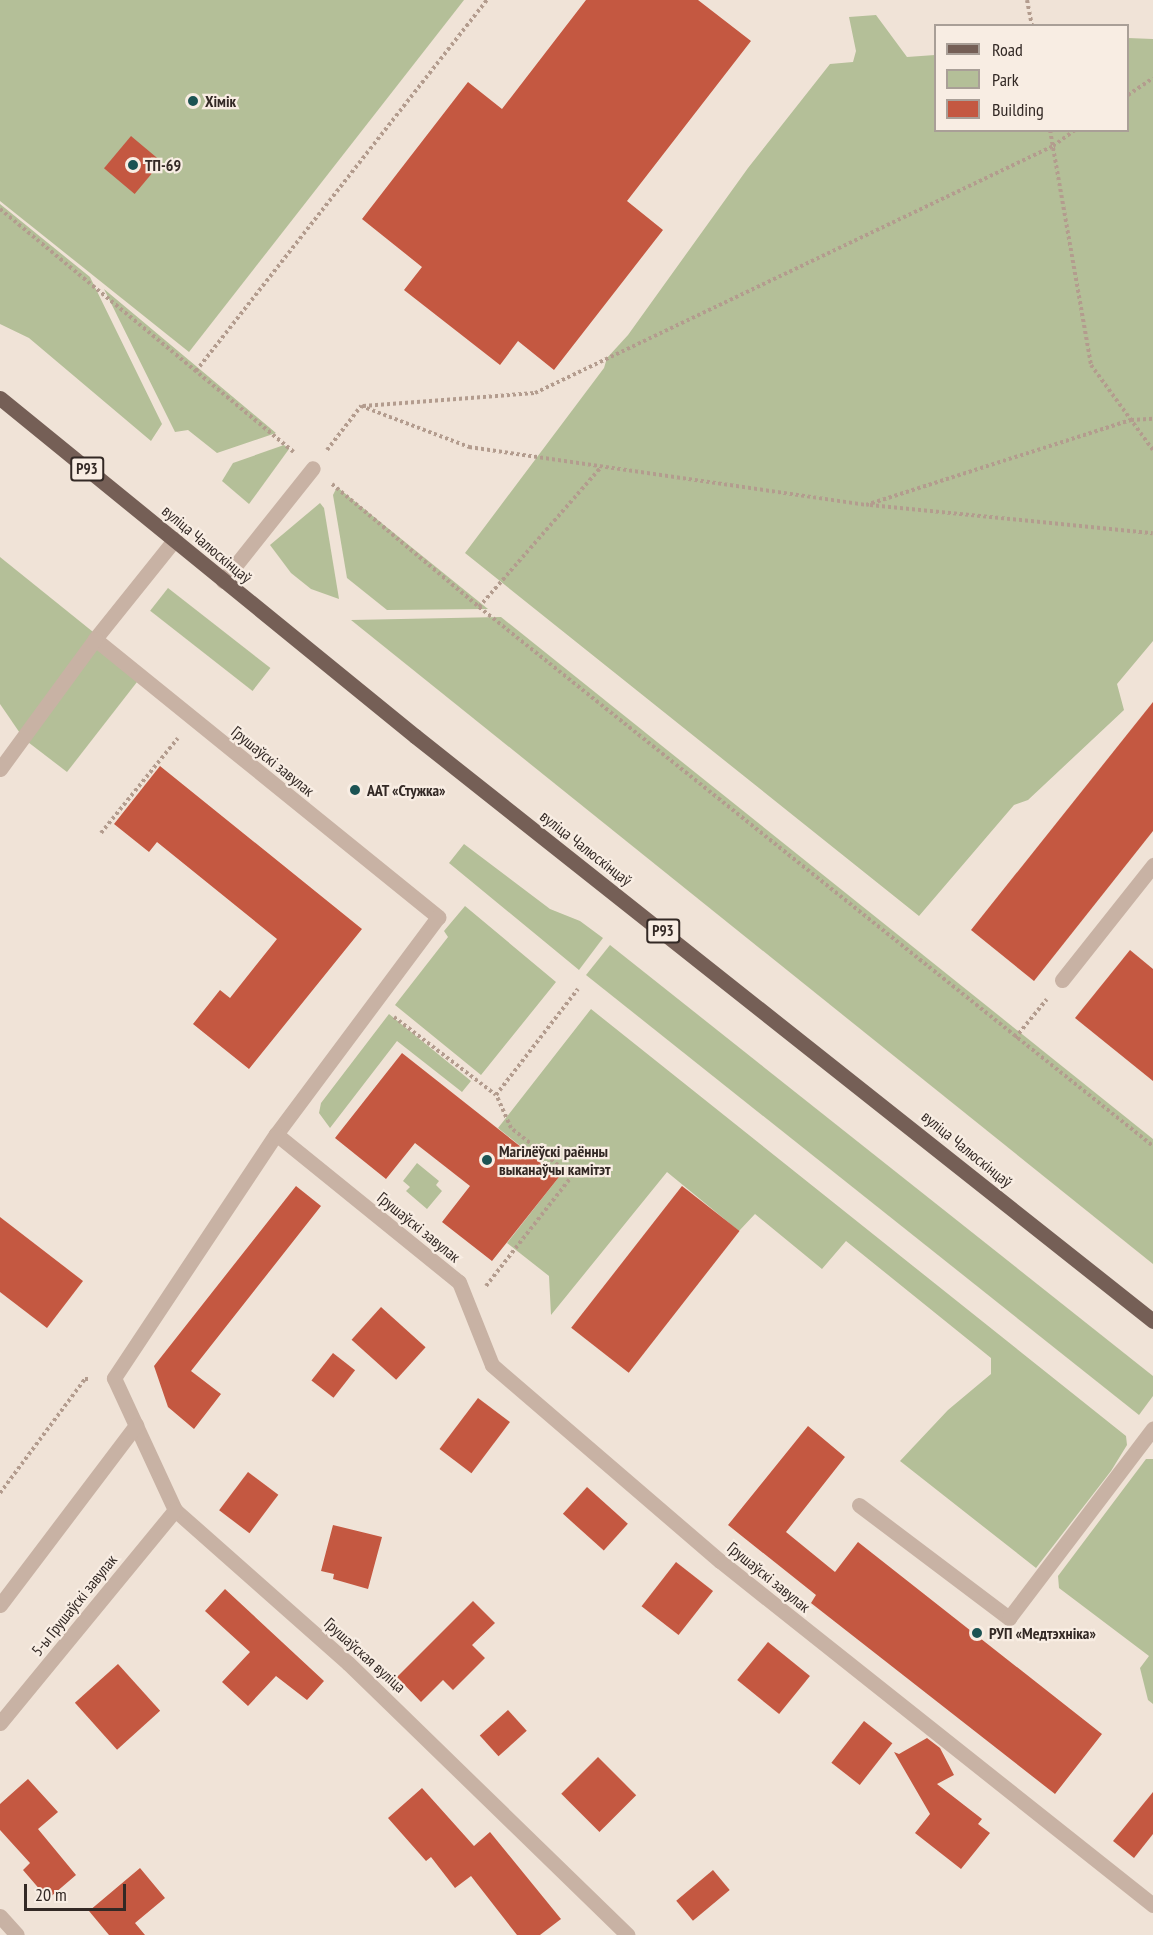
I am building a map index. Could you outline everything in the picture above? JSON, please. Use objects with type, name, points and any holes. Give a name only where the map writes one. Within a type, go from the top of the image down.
[{"type":"main road","name":"вуліца Чалюскінцаў","points":[[0,398],[224,581],[1153,1321]]},
{"type":"street","points":[[224,581],[313,468]]},
{"type":"street","points":[[0,769],[95,639],[175,539]]},
{"type":"street","name":"Грушаўскі завулак","points":[[95,639],[438,917],[276,1134],[459,1282],[492,1365],[720,1561],[1153,1905]]},
{"type":"street","points":[[1062,980],[1153,865]]},
{"type":"street","points":[[114,1378],[276,1134]]},
{"type":"street","name":"Грушаўская вуліца","points":[[114,1378],[175,1510],[357,1671],[628,1935]]},
{"type":"street","points":[[0,1605],[136,1425]]},
{"type":"street","points":[[859,1505],[1008,1618],[1153,1428]]},
{"type":"street","name":"5-ы Грушаўскі завулак","points":[[0,1723],[175,1510]]},
{"type":"street","points":[[0,1916],[18,1935]]},
{"type":"path","points":[[196,371],[487,0]]},
{"type":"path","points":[[1027,0],[1032,24]]},
{"type":"path","points":[[1129,94],[1153,78]]},
{"type":"path","points":[[1050,132],[1091,365],[1153,450]]},
{"type":"path","points":[[313,468],[361,406],[535,393],[1053,146],[1072,132]]},
{"type":"path","points":[[0,209],[479,606],[1015,1038],[1153,1146]]},
{"type":"path","points":[[361,406],[469,447],[866,505],[1153,533]]},
{"type":"path","points":[[866,505],[1131,420],[1153,419]]},
{"type":"path","points":[[479,606],[602,466]]},
{"type":"path","points":[[101,833],[193,719]]},
{"type":"path","points":[[1015,1038],[1062,980]]},
{"type":"path","points":[[496,1095],[578,989]]},
{"type":"path","points":[[375,1002],[496,1095],[511,1128],[572,1176],[469,1308]]},
{"type":"path","points":[[0,1493],[85,1379],[114,1378]]},
{"type":"green space","name":"Хімік","points":[[0,0],[464,0],[189,352],[0,201]]},
{"type":"green space","points":[[876,15],[907,57],[934,55],[934,132],[1129,132],[1129,38],[1153,39],[1153,641],[1117,684],[1124,710],[1028,800],[1014,805],[919,916],[465,553],[604,368],[607,358],[628,335],[748,168],[830,64],[853,62],[856,51],[849,17]]},
{"type":"green space","points":[[0,204],[90,277],[162,424],[151,441],[29,338],[0,324]]},
{"type":"green space","points":[[104,289],[276,433],[217,453],[188,430],[175,432]]},
{"type":"green space","points":[[284,445],[289,449],[249,504],[222,481],[233,463]]},
{"type":"green space","points":[[337,487],[488,609],[387,610],[347,578],[333,495]]},
{"type":"green space","points":[[320,503],[324,508],[339,599],[311,589],[291,573],[270,545]]},
{"type":"green space","points":[[0,557],[144,673],[67,772],[24,739],[0,704]]},
{"type":"green space","points":[[168,588],[270,668],[253,691],[150,611]]},
{"type":"green space","points":[[501,617],[1153,1139],[1153,1264],[351,620]]},
{"type":"green space","points":[[464,844],[550,909],[580,921],[603,938],[579,970],[449,863]]},
{"type":"green space","points":[[465,906],[556,982],[481,1075],[395,1005],[448,937],[444,931]]},
{"type":"green space","points":[[610,945],[1153,1376],[1153,1396],[1139,1415],[586,975]]},
{"type":"green space","points":[[591,1009],[1126,1436],[1127,1445],[1111,1471],[1036,1568],[900,1461],[948,1410],[991,1374],[991,1358],[846,1241],[822,1269],[755,1214],[739,1231],[667,1172],[551,1315],[549,1276],[507,1243],[559,1177],[498,1128]]},
{"type":"green space","points":[[389,1014],[471,1081],[462,1092],[397,1041],[330,1128],[319,1113],[321,1103]]},
{"type":"green space","points":[[417,1163],[439,1181],[436,1185],[442,1191],[427,1209],[406,1191],[410,1187],[403,1181]]},
{"type":"green space","points":[[1146,1459],[1153,1459],[1153,1704],[1148,1700],[1140,1668],[1149,1656],[1059,1588],[1058,1576]]},
{"type":"building","points":[[586,0],[698,0],[751,41],[627,201],[663,230],[554,370],[518,341],[500,365],[404,290],[422,267],[362,219],[468,82],[502,109]]},
{"type":"building","name":"ТП-69","points":[[131,136],[162,162],[135,194],[104,168]]},
{"type":"building","points":[[1153,702],[1153,831],[1034,981],[971,930]]},
{"type":"building","points":[[160,766],[362,929],[249,1069],[193,1024],[220,990],[230,998],[277,939],[157,842],[149,852],[114,824]]},
{"type":"building","points":[[1130,950],[1153,969],[1153,1081],[1075,1018]]},
{"type":"building","name":"Магілёўскі раённы выканаўчы камітэт","points":[[402,1053],[559,1177],[492,1261],[442,1222],[470,1186],[415,1143],[386,1179],[335,1138]]},
{"type":"building","points":[[296,1186],[321,1206],[191,1371],[221,1394],[194,1429],[168,1407],[154,1366]]},
{"type":"building","points":[[682,1186],[740,1231],[629,1373],[571,1328]]},
{"type":"building","points":[[0,1217],[83,1281],[47,1328],[0,1292]]},
{"type":"building","points":[[381,1307],[426,1347],[396,1380],[352,1340]]},
{"type":"building","points":[[333,1353],[355,1370],[334,1398],[311,1381]]},
{"type":"building","points":[[478,1398],[510,1422],[471,1473],[439,1449]]},
{"type":"building","points":[[808,1426],[845,1457],[786,1532],[835,1572],[858,1542],[1102,1734],[1055,1794],[811,1603],[816,1595],[728,1525]]},
{"type":"building","points":[[248,1472],[278,1495],[249,1533],[219,1510]]},
{"type":"building","points":[[587,1487],[628,1524],[604,1551],[563,1514]]},
{"type":"building","points":[[333,1525],[382,1537],[368,1589],[333,1579],[334,1574],[321,1571]]},
{"type":"building","points":[[676,1562],[713,1591],[679,1635],[642,1606]]},
{"type":"building","points":[[225,1589],[324,1681],[307,1700],[276,1676],[248,1706],[222,1682],[250,1652],[205,1611]]},
{"type":"building","points":[[473,1601],[495,1623],[472,1645],[485,1658],[453,1690],[443,1680],[421,1702],[397,1677]]},
{"type":"building","points":[[768,1642],[810,1676],[779,1714],[737,1680]]},
{"type":"building","points":[[118,1664],[160,1711],[117,1750],[75,1703]]},
{"type":"building","points":[[508,1710],[527,1731],[498,1756],[480,1735]]},
{"type":"building","points":[[864,1721],[892,1743],[860,1785],[831,1763]]},
{"type":"building","points":[[927,1738],[940,1748],[954,1775],[937,1784],[982,1819],[978,1824],[990,1833],[961,1869],[915,1833],[930,1814],[894,1752],[899,1754]]},
{"type":"building","points":[[598,1757],[636,1795],[599,1832],[561,1794]]},
{"type":"building","points":[[28,1779],[58,1812],[38,1829],[76,1875],[48,1899],[23,1870],[30,1863],[0,1830],[0,1804]]},
{"type":"building","points":[[422,1788],[474,1846],[490,1832],[561,1919],[540,1935],[517,1935],[471,1876],[455,1888],[431,1857],[426,1861],[388,1818]]},
{"type":"building","points":[[1153,1792],[1153,1834],[1134,1858],[1113,1841]]},
{"type":"building","points":[[140,1868],[165,1898],[135,1923],[145,1935],[109,1935],[89,1911]]},
{"type":"building","points":[[713,1870],[730,1890],[693,1921],[676,1901]]},
{"type":"place","name":"Хімік","points":[[193,101]]},
{"type":"place","name":"ТП-69","points":[[133,165]]},
{"type":"place","name":"ААТ «Стужка»","points":[[355,790]]},
{"type":"place","name":"Магілёўскі раённы выканаўчы камітэт","points":[[487,1160]]},
{"type":"place","name":"РУП «Медтэхніка»","points":[[977,1633]]}]
